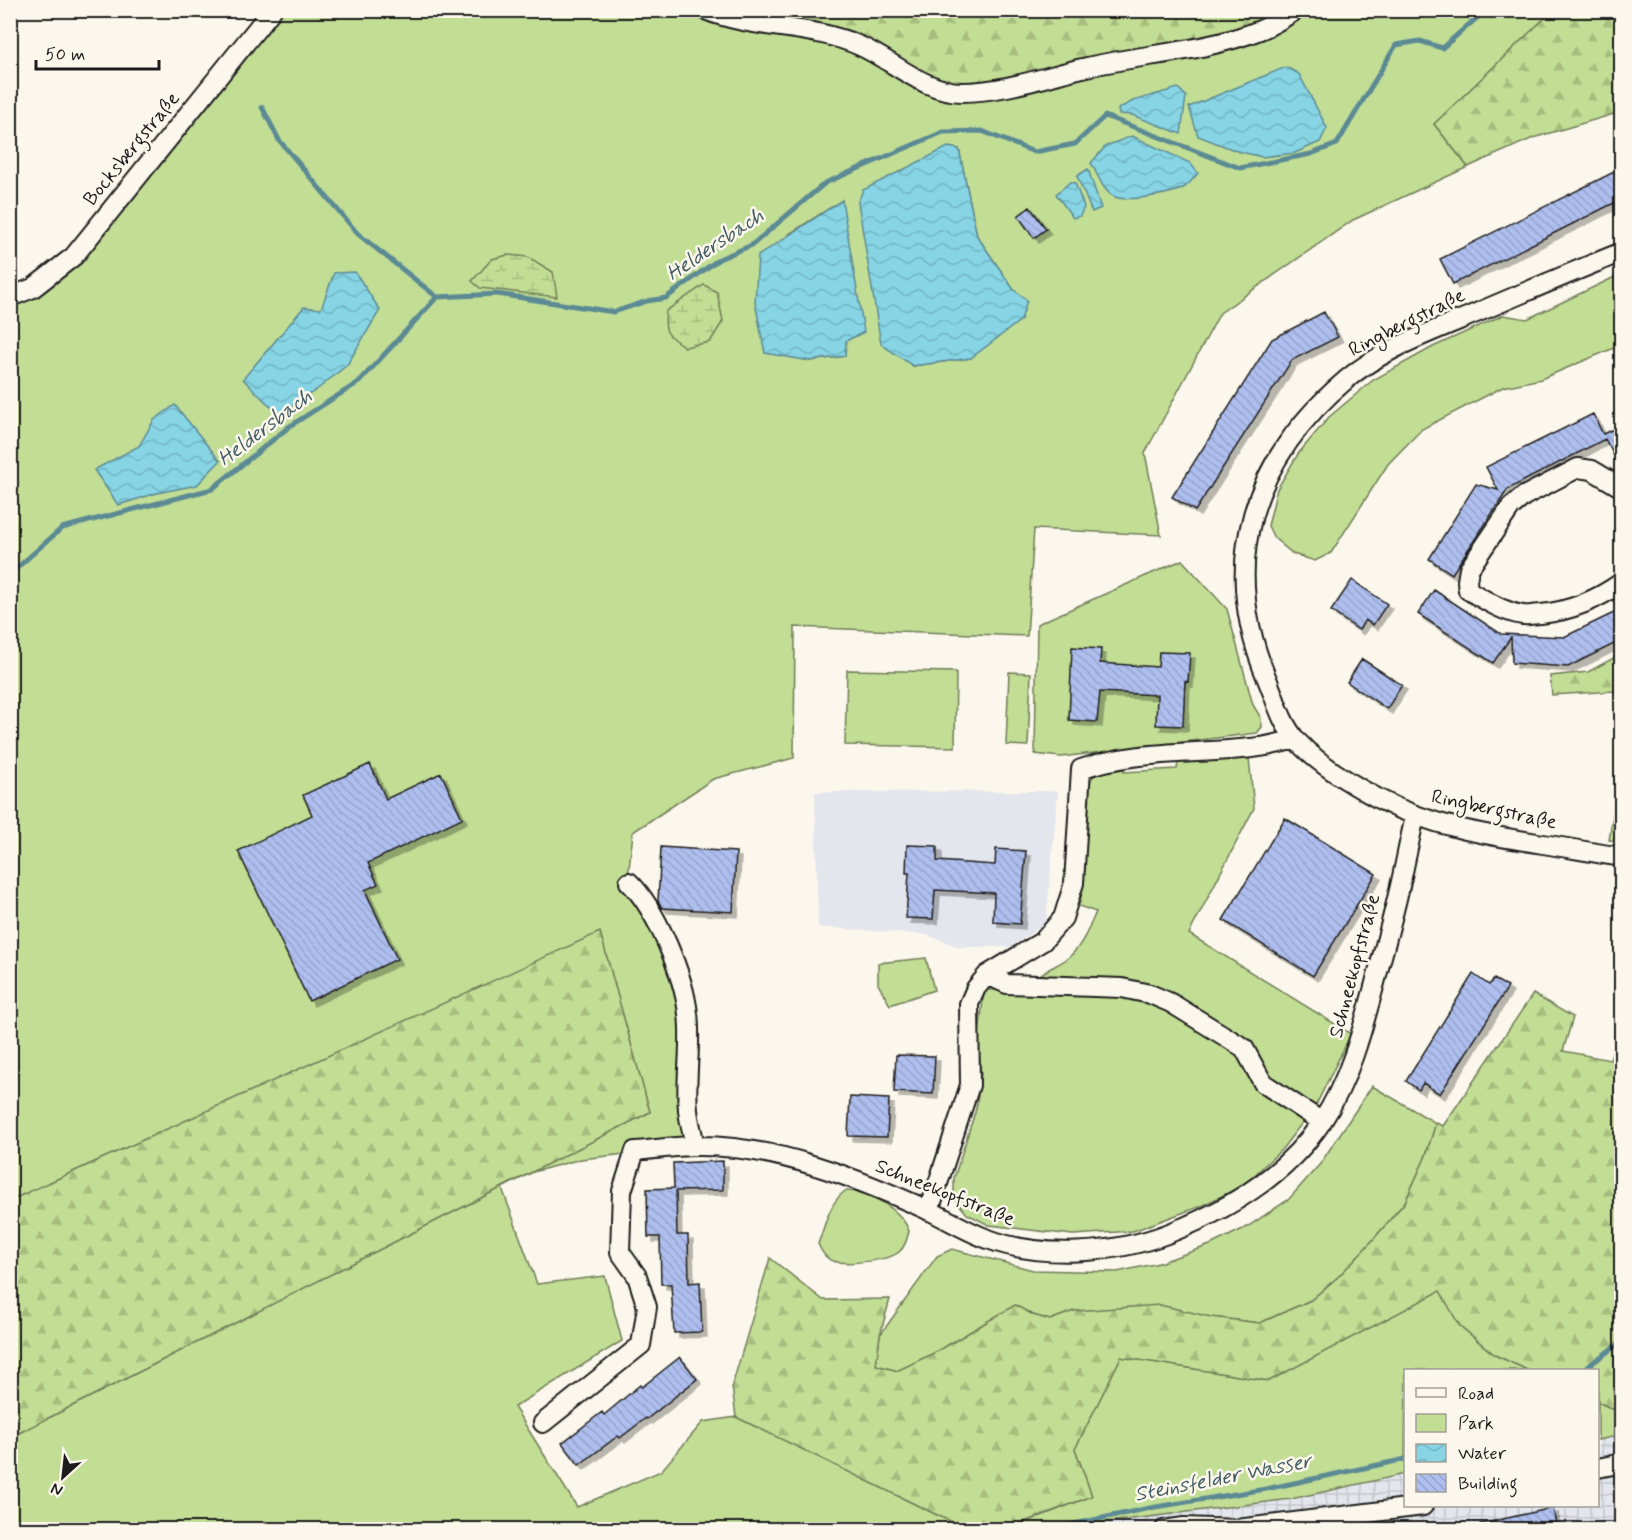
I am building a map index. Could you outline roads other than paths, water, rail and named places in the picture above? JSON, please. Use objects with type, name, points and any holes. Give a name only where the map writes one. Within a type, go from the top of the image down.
[{"type":"street","name":"Bocksbergstraße","points":[[10,297],[33,288],[74,255],[272,10]]},
{"type":"street","points":[[705,10],[754,23],[820,34],[859,45],[934,88],[961,92],[1001,89],[1088,67],[1208,46],[1261,30],[1296,10]]},
{"type":"street","name":"Ringbergstraße","points":[[1622,252],[1442,327],[1381,356],[1348,378],[1309,415],[1284,446],[1267,476],[1247,534],[1246,581],[1248,622],[1255,648],[1284,723],[1309,753],[1378,798],[1416,817],[1480,834],[1622,857]]},
{"type":"street","points":[[1622,488],[1592,470],[1578,468],[1524,496],[1511,507],[1469,569],[1467,580],[1468,590],[1484,600],[1524,615],[1559,612],[1580,605],[1604,595],[1622,582]]},
{"type":"street","points":[[929,1211],[970,1085],[969,1004],[976,988],[987,975],[1043,941],[1063,918],[1074,883],[1081,770],[1099,763],[1166,754],[1261,747],[1295,739]]},
{"type":"street","name":"Schneekopfstraße","points":[[543,1423],[641,1345],[647,1307],[637,1276],[620,1252],[622,1191],[635,1152],[695,1146],[744,1150],[804,1162],[842,1174],[929,1211],[989,1240],[1031,1249],[1076,1251],[1119,1248],[1150,1240],[1202,1220],[1254,1190],[1284,1164],[1322,1122],[1353,1062],[1391,925],[1416,817]]},
{"type":"street","points":[[629,882],[639,892],[658,925],[682,983],[689,1015],[688,1110],[695,1146]]},
{"type":"street","points":[[987,975],[1007,984],[1122,988],[1150,994],[1171,1003],[1244,1048],[1263,1083],[1322,1122]]},
{"type":"street","points":[[1599,1468],[1622,1463]]},
{"type":"street","points":[[1164,1530],[1184,1527],[1237,1529],[1415,1507]]},
{"type":"water","points":[[1286,67],[1299,74],[1327,128],[1320,142],[1295,153],[1262,157],[1237,151],[1198,136],[1189,107]]},
{"type":"water","points":[[1178,88],[1186,96],[1181,134],[1132,115],[1119,114],[1118,109],[1133,101]]},
{"type":"water","points":[[1132,136],[1190,163],[1198,173],[1179,190],[1140,198],[1115,197],[1104,187],[1091,163],[1106,146]]},
{"type":"water","points":[[948,147],[959,149],[977,236],[1014,290],[1027,300],[1021,320],[971,358],[913,366],[881,344],[858,202],[863,190]]},
{"type":"water","points":[[1088,169],[1101,208],[1092,212],[1077,176]]},
{"type":"water","points":[[1070,182],[1075,183],[1084,207],[1080,216],[1073,218],[1056,194]]},
{"type":"water","points":[[842,200],[864,332],[846,341],[845,356],[810,361],[765,353],[755,302],[758,256]]},
{"type":"water","points":[[355,272],[380,310],[347,365],[319,388],[279,415],[243,379],[304,307],[321,309],[334,273]]},
{"type":"water","points":[[175,405],[220,461],[197,485],[157,493],[118,505],[94,470],[139,446],[154,420]]},
{"type":"waterway","name":"Heldersbach","points":[[10,574],[62,528],[212,489],[290,426],[359,382],[437,297],[497,294],[614,312],[647,301],[666,298],[719,259],[752,245],[825,183],[943,132],[982,131],[1034,152],[1075,144],[1105,116],[1240,168],[1311,154],[1337,144],[1396,45],[1420,41],[1442,48],[1486,10]]},
{"type":"waterway","points":[[262,107],[279,140],[358,234],[437,297]]},
{"type":"waterway","name":"Steinsfelder Wasser","points":[[1584,1369],[1622,1341]]},
{"type":"waterway","name":"Steinsfelder Wasser","points":[[1046,1530],[1150,1508],[1266,1489],[1404,1459]]}]
